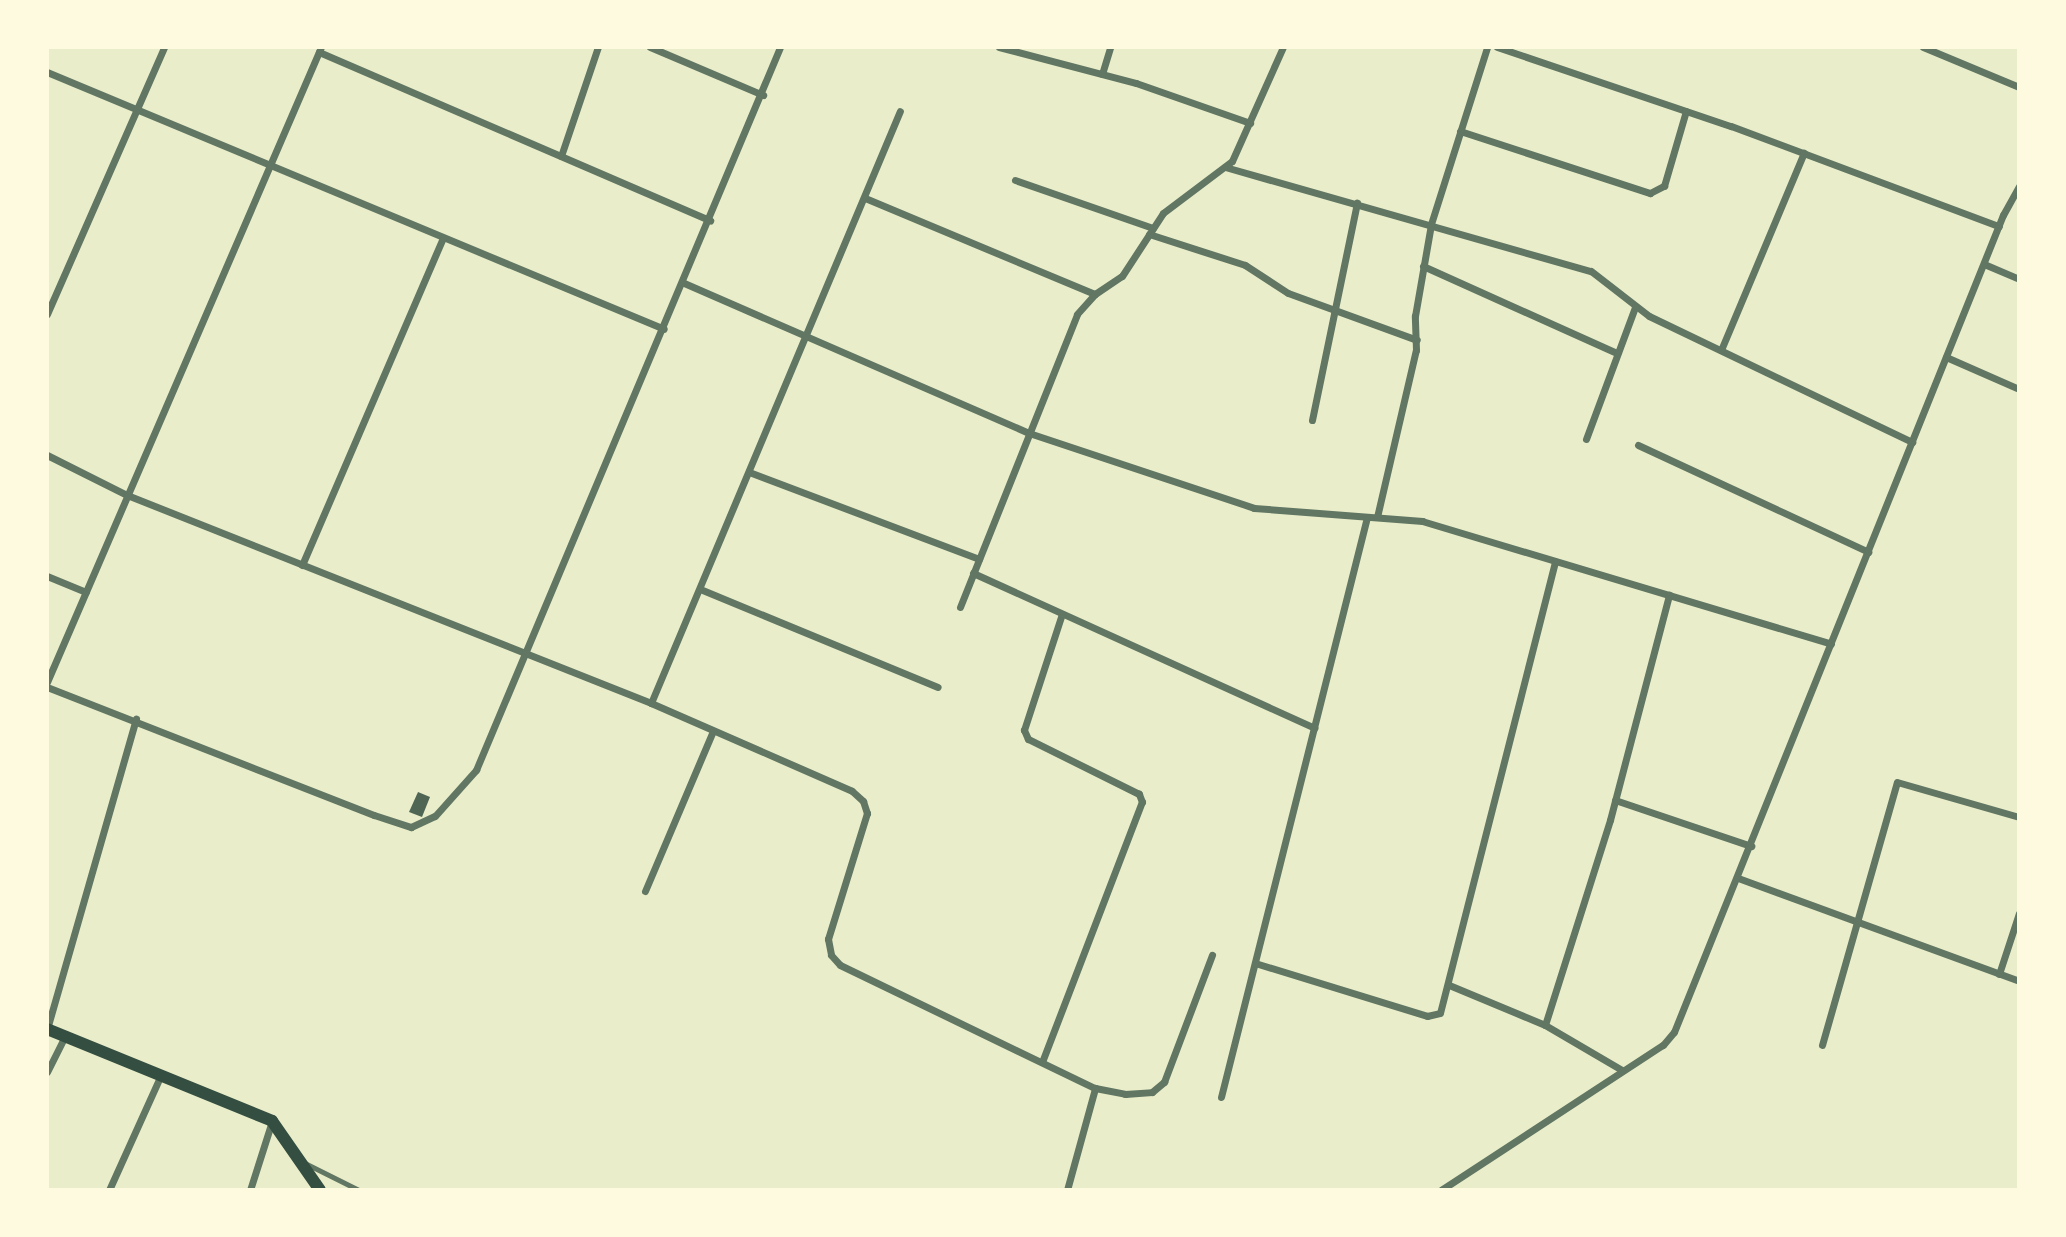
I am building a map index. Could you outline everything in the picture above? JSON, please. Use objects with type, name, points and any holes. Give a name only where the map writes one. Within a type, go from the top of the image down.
[{"type":"main road","points":[[47,1029],[272,1121],[304,1163],[320,1190]]},
{"type":"street","points":[[47,314],[50,298],[164,47]]},
{"type":"street","points":[[561,156],[598,47]]},
{"type":"street","points":[[650,47],[763,95]]},
{"type":"street","points":[[47,687],[411,827],[435,816],[476,770],[684,283],[763,95],[780,47]]},
{"type":"street","points":[[999,47],[1186,98],[1250,123]]},
{"type":"street","points":[[1102,74],[1110,47]]},
{"type":"street","points":[[960,607],[1077,314],[1095,294],[1122,276],[1163,213],[1232,161],[1283,47]]},
{"type":"street","points":[[1377,517],[1417,340],[1415,316],[1431,224],[1487,47]]},
{"type":"street","points":[[1497,47],[1804,153],[1999,226]]},
{"type":"street","points":[[1923,47],[2019,87]]},
{"type":"street","points":[[47,682],[267,166],[320,50],[710,220]]},
{"type":"street","points":[[47,72],[267,166],[664,329]]},
{"type":"street","points":[[651,703],[900,111]]},
{"type":"street","points":[[1460,131],[1650,193],[1664,186],[1686,111]]},
{"type":"street","points":[[1721,350],[1804,153]]},
{"type":"street","points":[[1225,167],[1591,271],[1610,281],[1635,307],[1912,442]]},
{"type":"street","points":[[1015,180],[1245,265],[1288,293],[1417,340]]},
{"type":"street","points":[[1441,1190],[1663,1045],[1674,1032],[1999,226],[2019,186]]},
{"type":"street","points":[[865,198],[1095,294]]},
{"type":"street","points":[[1312,420],[1357,204]]},
{"type":"street","points":[[302,565],[443,238]]},
{"type":"street","points":[[1984,264],[2019,279]]},
{"type":"street","points":[[1423,265],[1618,353]]},
{"type":"street","points":[[684,283],[1029,433],[1254,508],[1293,515],[1422,521],[1831,644]]},
{"type":"street","points":[[1586,439],[1635,307]]},
{"type":"street","points":[[1947,357],[2019,389]]},
{"type":"street","points":[[1638,445],[1868,552]]},
{"type":"street","points":[[47,455],[127,495],[651,703],[852,791],[863,801],[867,813],[828,939],[840,965],[1095,1087],[1125,1094],[1152,1092],[1164,1082],[1212,955]]},
{"type":"street","points":[[749,472],[979,559]]},
{"type":"street","points":[[1221,1097],[1367,517]]},
{"type":"street","points":[[1255,963],[1427,1016],[1440,1013],[1555,561]]},
{"type":"street","points":[[973,573],[1314,728]]},
{"type":"street","points":[[47,576],[86,592]]},
{"type":"street","points":[[700,589],[938,688]]},
{"type":"street","points":[[1545,1025],[1615,800],[1669,595]]},
{"type":"street","points":[[1042,1062],[1142,802],[1139,794],[1028,739],[1024,730],[1062,614]]},
{"type":"street","points":[[47,1029],[136,719]]},
{"type":"street","points":[[645,891],[713,731]]},
{"type":"street","points":[[1822,1045],[1897,782],[2019,817]]},
{"type":"street","points":[[1615,800],[1751,846]]},
{"type":"street","points":[[1738,878],[2019,981]]},
{"type":"street","points":[[1999,974],[2019,913]]},
{"type":"street","points":[[1449,985],[1545,1025],[1622,1070]]},
{"type":"street","points":[[47,1072],[65,1036]]},
{"type":"street","points":[[109,1190],[161,1075]]},
{"type":"street","points":[[1067,1190],[1095,1087]]},
{"type":"street","points":[[250,1190],[272,1121]]},
{"type":"lane","points":[[304,1163],[359,1190]]},
{"type":"building","points":[[418,792],[430,797],[422,817],[409,812]]}]
